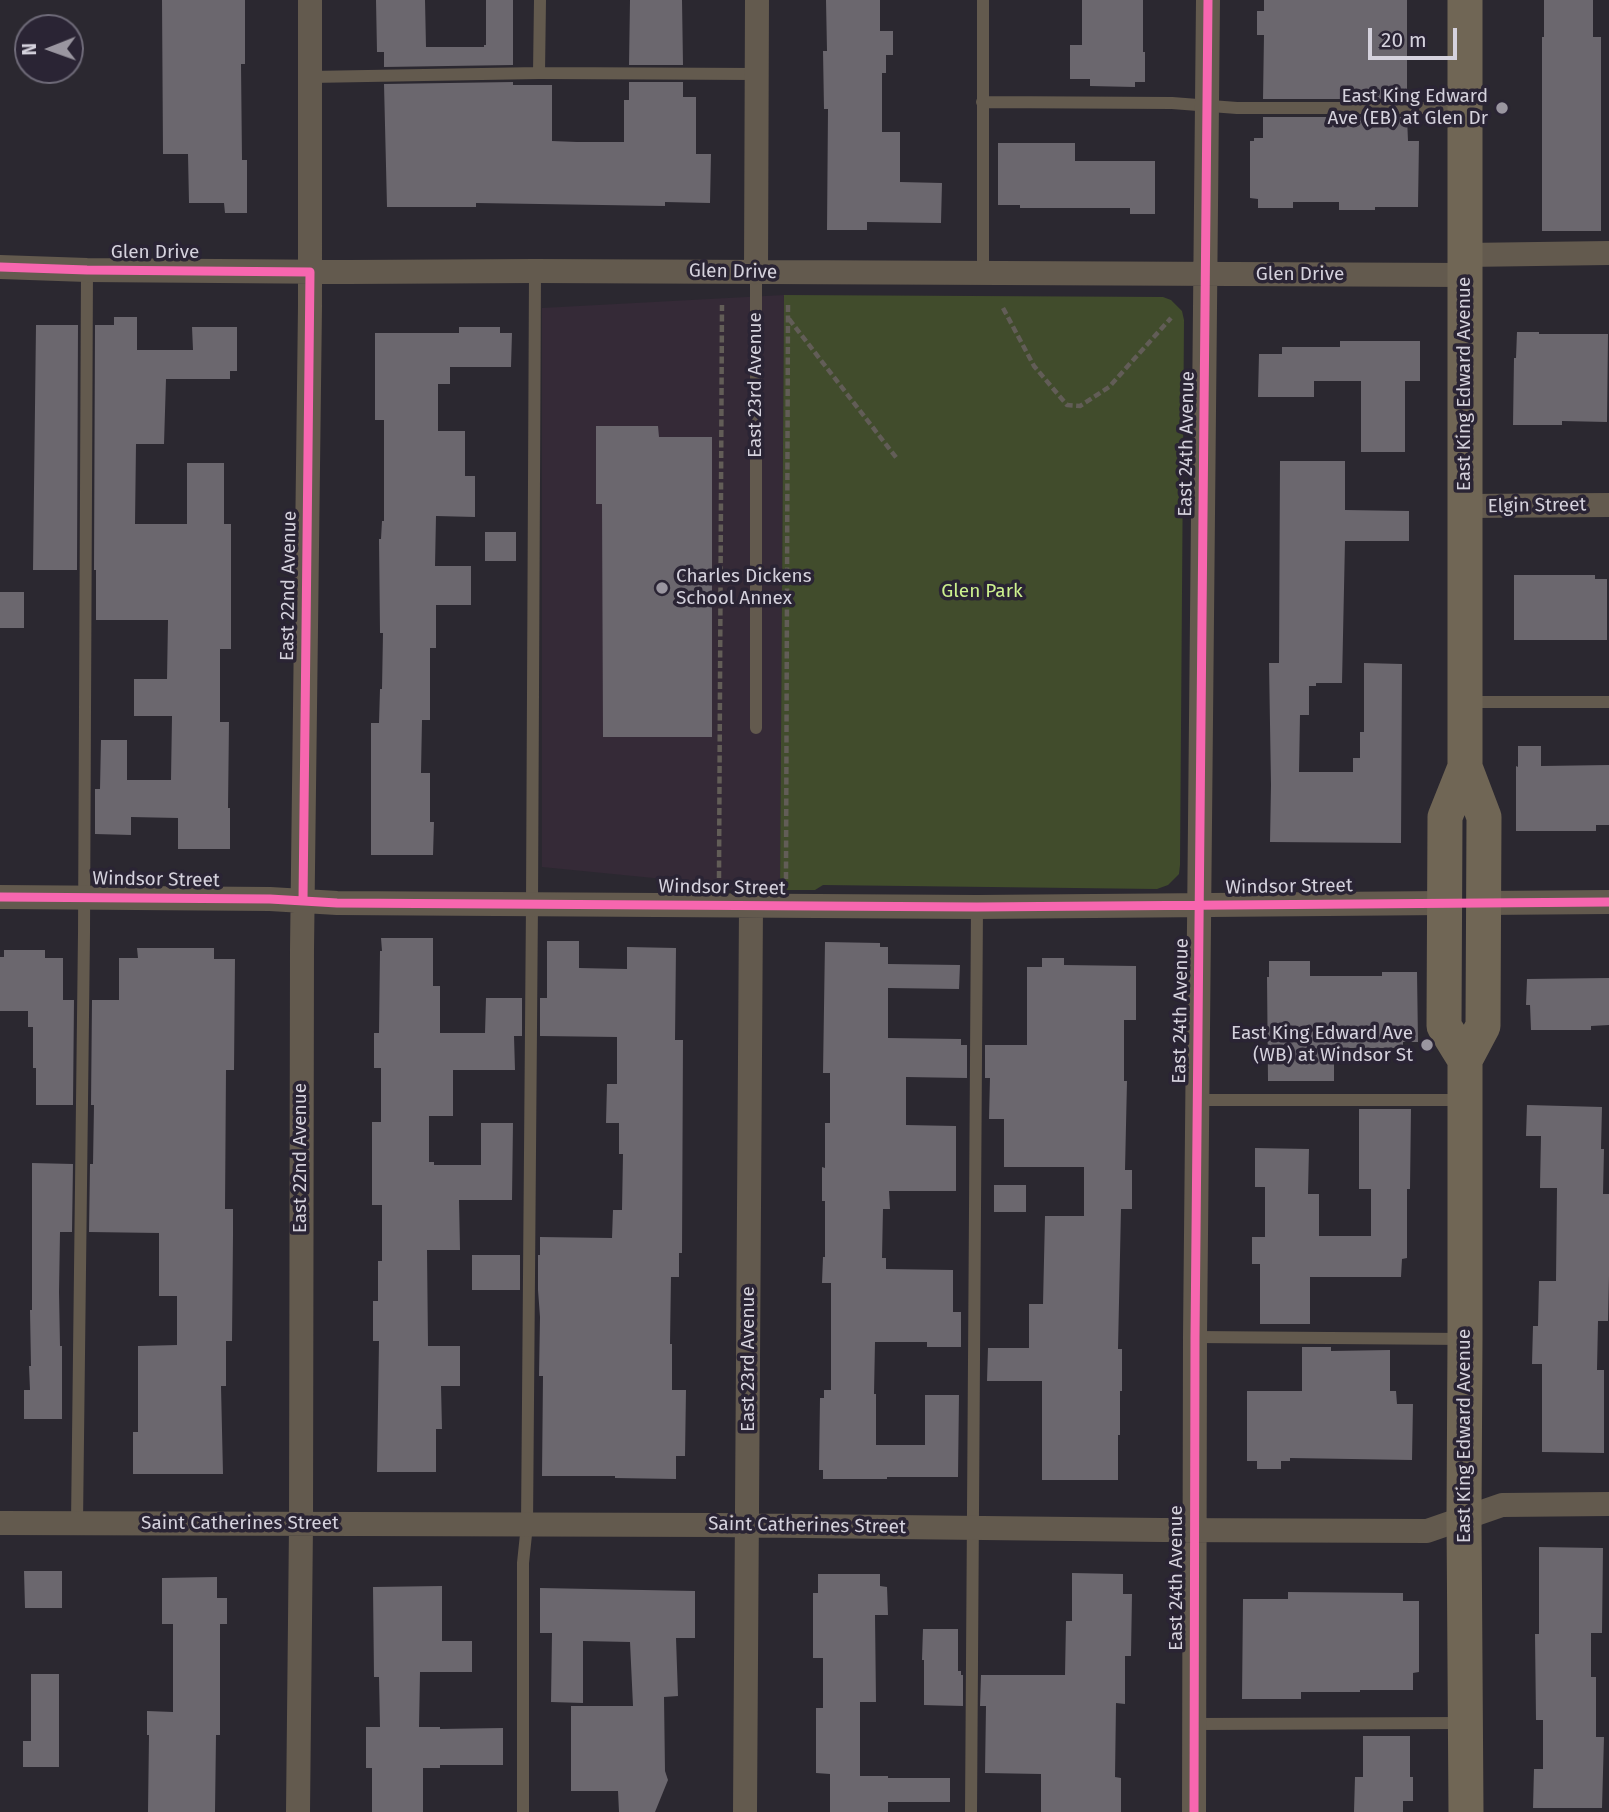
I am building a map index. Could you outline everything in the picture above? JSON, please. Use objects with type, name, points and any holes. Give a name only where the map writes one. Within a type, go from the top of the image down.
[{"type":"main road","name":"East King Edward Avenue","points":[[1465,0],[1465,767],[1484,817],[1483,1026],[1465,1060],[1464,1100],[1466,1812]]},
{"type":"main road","name":"East King Edward Avenue","points":[[1465,767],[1445,817],[1444,903],[1444,1026],[1465,1060]]},
{"type":"street","name":"East 22nd Avenue","points":[[298,1812],[310,0]]},
{"type":"street","name":"East 23rd Avenue","points":[[756,273],[757,0]]},
{"type":"street","name":"East 24th Avenue","points":[[1195,1812],[1195,1337],[1208,0]]},
{"type":"street","name":"Glen Drive","points":[[0,267],[310,272],[1206,275],[1465,265],[1609,254]]},
{"type":"street","name":"Elgin Street","points":[[1465,506],[1609,505]]},
{"type":"street","name":"Windsor Street","points":[[0,897],[337,903],[977,907],[1444,903]]},
{"type":"street","points":[[1484,903],[1609,902]]},
{"type":"street","name":"East 23rd Avenue","points":[[745,1812],[751,906]]},
{"type":"street","name":"Saint Catherines Street","points":[[0,1523],[747,1525],[1427,1531],[1502,1505],[1609,1504]]},
{"type":"lane","points":[[539,73],[540,0]]},
{"type":"lane","points":[[983,0],[983,274]]},
{"type":"lane","points":[[310,77],[539,73],[757,74]]},
{"type":"lane","points":[[982,102],[1172,103],[1251,108],[1465,108]]},
{"type":"lane","points":[[76,1523],[87,270]]},
{"type":"lane","points":[[523,1812],[535,271]]},
{"type":"lane","name":"East 23rd Avenue","points":[[756,273],[756,728]]},
{"type":"lane","points":[[1465,702],[1609,702]]},
{"type":"lane","points":[[971,1812],[977,907]]},
{"type":"lane","points":[[1198,1100],[1464,1100]]},
{"type":"lane","points":[[1195,1337],[1465,1339]]},
{"type":"lane","points":[[1195,1724],[1466,1723]]},
{"type":"path","points":[[786,890],[789,304]]},
{"type":"path","points":[[719,881],[722,305]]},
{"type":"path","points":[[1003,308],[1034,366],[1067,405],[1080,406],[1109,387],[1171,318]]},
{"type":"path","points":[[788,318],[898,460]]},
{"type":"shaded area","name":"Charles Dickens School Annex","points":[[784,295],[780,890],[688,890],[674,880],[542,867],[542,308]]},
{"type":"green space","name":"Glen Park","points":[[784,295],[1163,297],[1171,300],[1182,311],[1180,865],[1179,874],[1168,885],[1157,889],[823,885],[815,890],[780,890]]},
{"type":"building","points":[[162,0],[245,0],[245,64],[241,64],[242,160],[247,160],[247,213],[225,213],[224,203],[189,203],[188,154],[163,154]]},
{"type":"building","points":[[376,0],[425,0],[426,47],[484,47],[486,0],[513,0],[513,65],[384,67],[384,52],[377,52]]},
{"type":"building","points":[[630,0],[682,0],[683,65],[629,65]]},
{"type":"building","points":[[826,0],[880,0],[880,31],[893,31],[893,55],[886,55],[886,73],[882,73],[882,132],[900,132],[900,182],[942,183],[941,223],[867,222],[867,230],[827,230],[828,109],[824,109],[823,51],[827,51]]},
{"type":"building","points":[[1082,0],[1143,0],[1145,82],[1135,82],[1135,87],[1090,86],[1090,79],[1070,79],[1070,45],[1082,45]]},
{"type":"building","points":[[1264,0],[1407,0],[1407,99],[1263,99],[1264,35],[1257,35],[1257,11],[1264,11]]},
{"type":"building","points":[[1544,0],[1593,0],[1593,37],[1601,37],[1601,231],[1542,231]]},
{"type":"building","points":[[513,82],[513,85],[552,85],[552,141],[624,142],[624,100],[629,100],[629,82],[683,82],[683,97],[696,97],[696,154],[711,154],[710,203],[665,202],[665,206],[476,203],[476,207],[387,207],[384,84]]},
{"type":"building","points":[[1263,117],[1407,117],[1408,141],[1419,141],[1418,207],[1339,210],[1339,202],[1293,202],[1293,208],[1258,208],[1258,199],[1250,198],[1250,141],[1263,138]]},
{"type":"building","points":[[998,143],[1075,143],[1075,161],[1155,161],[1155,214],[1130,214],[1130,208],[1020,208],[1020,205],[998,205]]},
{"type":"building","points":[[114,317],[137,317],[137,350],[193,350],[192,327],[237,327],[237,371],[230,371],[230,379],[166,379],[164,444],[136,444],[135,524],[187,524],[187,463],[224,463],[224,524],[231,524],[231,649],[220,649],[220,722],[229,722],[230,849],[178,849],[178,818],[131,817],[131,835],[95,834],[95,789],[100,789],[101,740],[127,740],[127,780],[171,780],[172,716],[134,716],[134,679],[167,679],[168,620],[96,620],[95,325],[114,325]]},
{"type":"building","points":[[36,325],[78,325],[77,570],[33,570]]},
{"type":"building","points":[[459,327],[500,327],[500,333],[512,333],[511,367],[450,367],[450,384],[438,384],[438,431],[465,431],[465,476],[475,476],[475,517],[436,516],[435,566],[471,566],[471,605],[436,605],[436,648],[430,648],[430,720],[422,720],[421,773],[430,773],[430,822],[434,822],[433,855],[371,855],[371,723],[379,723],[382,689],[383,633],[380,633],[379,539],[384,521],[384,420],[375,420],[375,333],[459,333]]},
{"type":"building","points":[[1517,332],[1608,334],[1607,422],[1562,421],[1562,425],[1513,425]]},
{"type":"building","points":[[1340,341],[1420,341],[1420,381],[1405,381],[1405,452],[1361,452],[1361,381],[1314,381],[1314,397],[1258,397],[1259,354],[1282,354],[1282,347],[1340,347]]},
{"type":"building","points":[[596,426],[658,426],[659,437],[712,437],[712,737],[603,737],[602,504],[596,504]]},
{"type":"building","points":[[1280,461],[1345,461],[1345,510],[1409,511],[1409,541],[1345,541],[1342,683],[1316,683],[1316,686],[1309,686],[1309,715],[1300,715],[1299,772],[1353,772],[1353,758],[1360,758],[1360,732],[1364,732],[1364,663],[1402,664],[1401,843],[1270,842],[1269,663],[1279,663]]},
{"type":"building","points":[[485,532],[516,532],[516,561],[485,561]]},
{"type":"building","points":[[1514,575],[1595,575],[1595,579],[1607,579],[1607,640],[1514,640]]},
{"type":"building","points":[[0,592],[24,592],[24,628],[0,628]]},
{"type":"building","points":[[1518,746],[1541,746],[1541,766],[1609,765],[1609,825],[1596,825],[1596,831],[1516,831]]},
{"type":"building","points":[[381,938],[433,938],[433,986],[440,986],[440,1033],[485,1033],[486,998],[522,998],[522,1036],[514,1036],[515,1070],[453,1070],[453,1116],[429,1116],[429,1162],[434,1162],[434,1165],[481,1165],[481,1123],[513,1123],[512,1200],[459,1200],[460,1250],[427,1250],[428,1346],[460,1346],[460,1386],[441,1386],[442,1429],[436,1429],[436,1472],[377,1472],[379,1341],[373,1341],[373,1301],[378,1301],[378,1261],[382,1261],[382,1205],[372,1205],[372,1122],[381,1122],[381,1068],[374,1068],[374,1033],[379,1033]]},
{"type":"building","points":[[547,941],[579,941],[579,968],[627,969],[627,947],[676,948],[675,1040],[683,1040],[682,1253],[679,1253],[679,1277],[671,1277],[670,1344],[672,1390],[686,1390],[685,1456],[676,1456],[676,1479],[542,1476],[543,1376],[539,1376],[538,1290],[540,1237],[612,1238],[613,1210],[622,1210],[623,1154],[619,1154],[619,1123],[606,1123],[607,1084],[617,1084],[617,1037],[540,1036],[540,998],[547,998]]},
{"type":"building","points":[[825,942],[880,943],[880,947],[888,947],[888,964],[960,965],[959,989],[888,988],[888,1038],[961,1039],[961,1045],[967,1045],[967,1078],[906,1077],[906,1125],[956,1126],[956,1191],[889,1191],[890,1209],[883,1209],[882,1258],[886,1258],[886,1269],[953,1270],[953,1312],[961,1312],[961,1347],[927,1347],[927,1342],[875,1342],[874,1394],[876,1445],[925,1445],[925,1395],[959,1395],[958,1477],[823,1479],[823,1470],[819,1470],[820,1398],[824,1398],[824,1390],[831,1390],[831,1283],[822,1283],[825,1201],[822,1201],[822,1167],[825,1168],[825,1123],[830,1123],[830,1073],[823,1073]]},
{"type":"building","points":[[137,948],[214,948],[214,959],[235,959],[234,1070],[226,1070],[225,1209],[233,1209],[233,1236],[232,1341],[226,1341],[226,1386],[221,1386],[223,1474],[133,1474],[133,1432],[138,1432],[138,1346],[177,1345],[177,1296],[159,1296],[159,1233],[89,1232],[94,1105],[91,1105],[92,1000],[119,1000],[119,958],[138,958]]},
{"type":"building","points":[[4,950],[45,950],[45,958],[63,958],[63,1000],[74,1000],[73,1105],[36,1105],[33,1027],[28,1027],[28,1011],[0,1011],[0,957],[4,957]]},
{"type":"building","points":[[1042,958],[1064,958],[1064,965],[1136,966],[1136,1020],[1124,1020],[1124,1081],[1127,1081],[1125,1170],[1132,1170],[1132,1209],[1121,1209],[1118,1349],[1122,1349],[1122,1391],[1118,1480],[1042,1480],[1042,1381],[987,1381],[988,1348],[1029,1348],[1029,1304],[1043,1304],[1045,1216],[1084,1216],[1084,1167],[1004,1167],[1004,1119],[989,1119],[990,1078],[985,1078],[985,1045],[1027,1045],[1027,967],[1042,967]]},
{"type":"building","points":[[1269,961],[1310,961],[1310,976],[1382,976],[1382,972],[1417,972],[1418,1042],[1403,1042],[1403,1048],[1334,1048],[1334,1081],[1268,1081]]},
{"type":"building","points":[[1609,978],[1609,1025],[1591,1026],[1591,1030],[1531,1030],[1530,1005],[1526,1005],[1527,979]]},
{"type":"building","points":[[1527,1105],[1602,1107],[1603,1194],[1609,1194],[1609,1276],[1608,1321],[1598,1321],[1597,1370],[1604,1370],[1604,1453],[1542,1452],[1542,1364],[1532,1364],[1533,1326],[1538,1326],[1539,1281],[1556,1281],[1557,1188],[1540,1188],[1541,1136],[1526,1136]]},
{"type":"building","points":[[1359,1109],[1411,1109],[1407,1258],[1402,1259],[1401,1277],[1310,1277],[1310,1324],[1260,1324],[1260,1264],[1252,1264],[1252,1237],[1265,1237],[1265,1187],[1255,1187],[1255,1148],[1309,1149],[1308,1194],[1319,1194],[1319,1236],[1371,1236],[1371,1189],[1359,1189]]},
{"type":"building","points":[[32,1163],[73,1164],[72,1232],[60,1232],[62,1419],[24,1419],[24,1390],[30,1390],[31,1366]]},
{"type":"building","points":[[994,1185],[1026,1185],[1026,1212],[994,1212]]},
{"type":"building","points":[[472,1255],[520,1255],[520,1290],[472,1290]]},
{"type":"building","points":[[1302,1347],[1331,1347],[1331,1351],[1390,1350],[1390,1391],[1396,1391],[1397,1404],[1413,1404],[1412,1460],[1290,1458],[1290,1461],[1281,1461],[1281,1469],[1257,1469],[1257,1461],[1247,1461],[1247,1391],[1302,1391]]},
{"type":"building","points":[[1539,1547],[1603,1548],[1602,1633],[1591,1633],[1591,1677],[1596,1677],[1596,1737],[1604,1737],[1602,1808],[1533,1808],[1534,1769],[1543,1769],[1543,1720],[1536,1720],[1535,1634],[1539,1634]]},
{"type":"building","points":[[24,1571],[62,1571],[62,1608],[25,1608]]},
{"type":"building","points":[[1072,1573],[1123,1574],[1123,1594],[1132,1594],[1131,1656],[1125,1656],[1125,1704],[1116,1703],[1115,1777],[1121,1778],[1121,1812],[1041,1812],[1041,1774],[985,1773],[986,1706],[980,1706],[981,1675],[1065,1675],[1066,1621],[1072,1621]]},
{"type":"building","points":[[818,1574],[880,1574],[880,1586],[887,1587],[888,1615],[875,1615],[876,1702],[860,1702],[860,1776],[950,1778],[950,1802],[888,1802],[888,1812],[830,1812],[830,1774],[816,1773],[816,1708],[823,1708],[823,1658],[813,1658],[813,1593],[818,1593]]},
{"type":"building","points":[[217,1577],[217,1598],[227,1598],[227,1624],[220,1624],[220,1735],[216,1735],[215,1812],[148,1812],[147,1711],[173,1712],[173,1624],[162,1624],[162,1578]]},
{"type":"building","points":[[442,1586],[442,1641],[472,1641],[472,1672],[420,1672],[419,1727],[503,1728],[503,1765],[440,1765],[440,1768],[423,1768],[423,1812],[372,1812],[372,1768],[366,1768],[366,1727],[380,1727],[379,1677],[374,1677],[373,1587]]},
{"type":"building","points":[[540,1588],[695,1591],[695,1638],[676,1638],[678,1696],[664,1697],[665,1771],[668,1780],[655,1812],[619,1812],[618,1791],[571,1791],[571,1706],[633,1706],[630,1642],[583,1641],[583,1703],[551,1702],[552,1633],[540,1633]]},
{"type":"building","points":[[1288,1592],[1403,1593],[1403,1601],[1419,1601],[1419,1672],[1413,1673],[1413,1690],[1301,1692],[1301,1699],[1242,1699],[1243,1599],[1288,1599]]},
{"type":"building","points":[[923,1629],[958,1629],[958,1671],[963,1675],[963,1706],[924,1705]]},
{"type":"building","points":[[31,1674],[59,1674],[59,1767],[23,1767],[23,1741],[31,1741]]},
{"type":"building","points":[[1363,1736],[1410,1736],[1413,1801],[1403,1801],[1403,1812],[1354,1812],[1355,1777],[1363,1777]]},
{"type":"cycle path","points":[[1194,1812],[1195,1337],[1208,0]]},
{"type":"cycle path","points":[[0,267],[310,272],[303,901]]},
{"type":"cycle path","points":[[0,897],[270,899],[337,903],[977,907],[1609,902]]},
{"type":"place","name":"East King Edward Ave (EB) at Glen Dr","points":[[1502,108]]},
{"type":"place","name":"Charles Dickens School Annex","points":[[662,588]]},
{"type":"place","name":"East King Edward Ave (WB) at Windsor St","points":[[1427,1045]]}]
